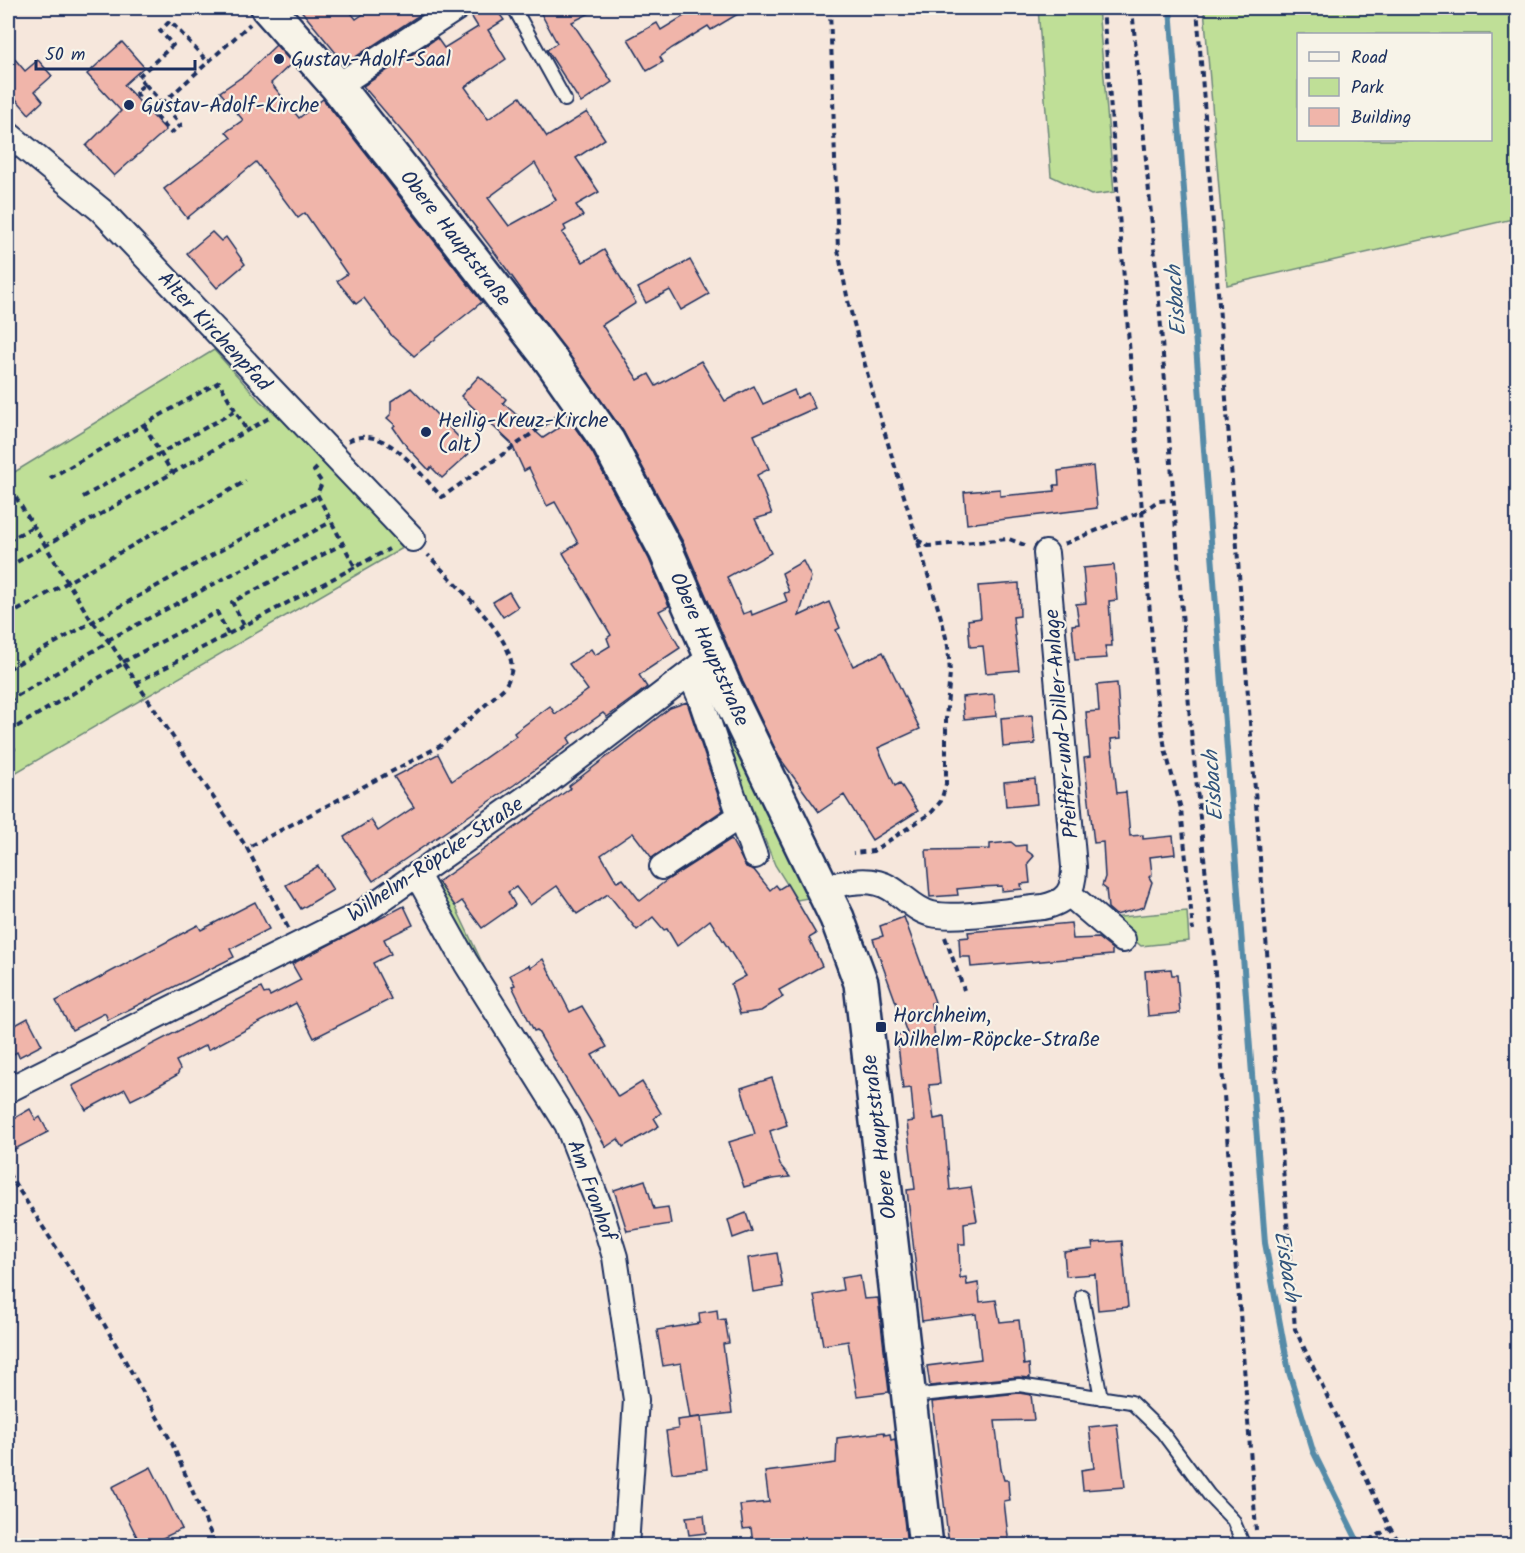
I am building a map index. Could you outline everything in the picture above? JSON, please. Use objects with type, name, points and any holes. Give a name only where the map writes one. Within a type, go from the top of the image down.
[{"type":"main road","name":"Obere Hauptstraße","points":[[261,14],[337,86],[647,513],[701,665],[822,886],[851,951],[861,983],[926,1545]]},
{"type":"street","points":[[337,86],[457,8]]},
{"type":"street","name":"Alter Kirchenpfad","points":[[8,134],[102,212],[325,459],[413,539]]},
{"type":"street","name":"Pfeiffer-und-Diller-Anlage","points":[[1047,553],[1074,867],[1074,884],[1069,894]]},
{"type":"street","name":"Obere Hauptstraße","points":[[701,665],[708,718],[755,856]]},
{"type":"street","name":"Wilhelm-Röpcke-Straße","points":[[8,1090],[362,913],[538,789],[701,665]]},
{"type":"street","points":[[662,867],[740,816]]},
{"type":"street","name":"Am Fronhof","points":[[417,875],[466,963],[567,1124],[603,1215],[615,1257],[636,1400],[626,1545]]},
{"type":"street","points":[[822,886],[865,880],[877,882],[925,912],[937,915],[1043,907],[1057,904],[1069,894],[1123,940]]},
{"type":"lane","points":[[514,8],[565,100]]},
{"type":"lane","points":[[1082,1296],[1101,1398]]},
{"type":"lane","points":[[910,1396],[1019,1385],[1131,1402],[1162,1432],[1209,1495],[1233,1520],[1244,1545]]},
{"type":"path","points":[[830,8],[838,250],[848,301],[872,390],[948,646],[950,684],[946,719],[946,784],[941,801],[931,813],[873,851],[854,853]]},
{"type":"path","points":[[1103,8],[1160,720],[1181,809],[1193,930]]},
{"type":"path","points":[[1132,8],[1159,301],[1173,500],[1186,637],[1190,720],[1214,945],[1256,1534]]},
{"type":"path","points":[[1197,8],[1295,1329],[1388,1529],[1402,1545]]},
{"type":"path","points":[[162,104],[261,14]]},
{"type":"path","points":[[145,84],[135,92],[171,133],[181,125],[138,76],[173,45],[160,31],[170,21],[208,62]]},
{"type":"path","points":[[50,478],[219,382],[247,431]]},
{"type":"path","points":[[355,567],[318,496],[322,483],[314,471],[325,459],[355,437],[370,437],[386,441],[442,497],[571,407]]},
{"type":"path","points":[[84,497],[235,411]]},
{"type":"path","points":[[8,567],[275,414]]},
{"type":"path","points":[[144,424],[172,473]]},
{"type":"path","points":[[8,616],[246,481]]},
{"type":"path","points":[[10,488],[69,580],[91,620],[109,641],[247,848],[297,944]]},
{"type":"path","points":[[8,501],[16,496]]},
{"type":"path","points":[[8,669],[91,620],[318,496]]},
{"type":"path","points":[[1083,534],[1143,511],[1158,501],[1173,500]]},
{"type":"path","points":[[8,701],[109,641],[331,522]]},
{"type":"path","points":[[8,541],[34,526]]},
{"type":"path","points":[[247,848],[440,747],[504,688],[511,676],[510,658],[501,640],[467,597],[413,539]]},
{"type":"path","points":[[917,540],[928,546],[1009,539],[1047,553]]},
{"type":"path","points":[[244,625],[232,602],[343,544]]},
{"type":"path","points":[[136,682],[389,549]]},
{"type":"path","points":[[8,732],[123,663],[217,612],[228,634]]},
{"type":"path","points":[[8,738],[14,749],[8,753]]},
{"type":"path","points":[[937,915],[964,990]]},
{"type":"path","points":[[8,1173],[92,1303],[171,1441],[216,1545]]},
{"type":"path","points":[[1360,1545],[1388,1529]]},
{"type":"green space","points":[[1038,8],[1098,8],[1114,192],[1091,195],[1051,176]]},
{"type":"green space","points":[[1204,8],[1517,8],[1517,218],[1227,285]]},
{"type":"green space","points":[[214,350],[260,401],[313,446],[408,545],[8,777],[8,476]]},
{"type":"green space","points":[[706,695],[713,695],[808,898],[797,900],[775,865]]},
{"type":"green space","points":[[438,882],[455,906],[489,977],[433,886]]},
{"type":"green space","points":[[1187,911],[1189,941],[1141,946],[1109,918]]},
{"type":"building","points":[[299,8],[347,8],[356,19],[372,8],[417,8],[421,14],[345,64]]},
{"type":"building","points":[[471,8],[495,8],[504,20],[488,30],[506,59],[465,87],[488,119],[520,97],[547,137],[587,112],[605,139],[576,158],[599,192],[576,205],[583,216],[564,226],[566,230],[562,233],[583,262],[604,250],[636,303],[602,325],[638,380],[649,374],[656,386],[701,361],[725,401],[754,386],[763,404],[794,390],[797,398],[808,393],[815,408],[754,435],[769,469],[757,475],[772,514],[755,519],[771,553],[727,577],[743,614],[751,611],[752,615],[787,601],[784,593],[789,592],[782,573],[803,561],[811,577],[799,616],[829,602],[840,628],[836,630],[853,666],[883,652],[920,729],[878,748],[895,786],[900,783],[918,811],[872,840],[844,795],[819,812],[779,757],[743,682],[683,542],[623,431],[495,253],[411,142],[363,86],[437,38],[444,48],[478,27],[470,14]],"holes":[[[535,163],[556,200],[509,226],[488,198]]]},
{"type":"building","points":[[538,8],[600,8],[572,22],[612,82],[581,103],[547,50],[557,43]]},
{"type":"building","points":[[697,8],[748,8],[711,30],[708,26],[672,48],[660,57],[663,62],[647,71],[628,39],[657,23],[661,30]]},
{"type":"building","name":"Gustav-Adolf-Kirche","points":[[122,42],[144,67],[124,85],[166,130],[114,176],[86,146],[121,111],[87,74]]},
{"type":"building","points":[[276,45],[292,63],[271,83],[299,118],[323,99],[482,302],[414,356],[392,336],[364,298],[356,304],[337,281],[347,274],[305,213],[298,218],[256,162],[187,218],[164,189],[231,138],[226,132],[243,120],[220,92],[246,74]]},
{"type":"building","points":[[8,51],[25,71],[38,60],[52,76],[35,91],[43,101],[29,114],[8,90]]},
{"type":"building","points":[[212,232],[221,241],[226,237],[245,264],[217,288],[187,253]]},
{"type":"building","points":[[690,260],[709,294],[681,310],[670,290],[646,303],[638,288]]},
{"type":"building","points":[[479,376],[506,399],[503,403],[543,438],[566,423],[574,426],[592,452],[649,559],[669,606],[659,611],[680,648],[639,675],[647,687],[633,698],[607,717],[603,713],[568,738],[571,743],[514,785],[373,881],[344,837],[371,820],[378,831],[414,807],[394,777],[438,754],[452,781],[516,736],[514,733],[550,706],[555,714],[588,690],[569,664],[591,649],[595,655],[610,646],[607,638],[611,635],[563,553],[578,543],[555,502],[547,506],[529,468],[524,471],[511,443],[461,396]]},
{"type":"building","name":"Heilig-Kreuz-Kirche (alt)","points":[[411,388],[472,451],[442,478],[431,467],[429,470],[407,447],[393,427],[395,425],[387,418],[391,414],[391,401]]},
{"type":"building","points":[[1093,466],[1097,508],[967,524],[964,492],[1000,489],[1000,496],[1055,491],[1054,485],[1059,485],[1058,471]]},
{"type":"building","points":[[1114,565],[1117,600],[1109,601],[1112,646],[1105,646],[1107,658],[1075,660],[1072,625],[1079,624],[1076,604],[1086,603],[1083,568]]},
{"type":"building","points":[[1019,583],[1020,616],[1013,617],[1019,670],[986,673],[983,646],[970,647],[968,620],[981,618],[978,586]]},
{"type":"building","points":[[509,592],[518,607],[503,617],[493,602]]},
{"type":"building","points":[[1117,683],[1121,738],[1111,739],[1117,793],[1126,792],[1130,836],[1143,835],[1143,839],[1173,836],[1175,854],[1150,857],[1152,874],[1149,877],[1152,882],[1144,907],[1116,915],[1108,908],[1106,889],[1102,886],[1105,877],[1103,842],[1094,843],[1084,758],[1090,757],[1086,712],[1099,711],[1097,685]]},
{"type":"building","points":[[994,694],[996,716],[964,719],[962,697]]},
{"type":"building","points":[[687,702],[723,810],[652,858],[633,833],[601,855],[617,882],[623,879],[640,901],[667,880],[731,839],[746,867],[754,870],[770,890],[776,885],[779,889],[787,884],[816,934],[809,938],[822,966],[779,990],[783,997],[761,1011],[740,1014],[731,984],[746,976],[710,920],[677,946],[667,929],[664,930],[653,917],[637,930],[608,894],[577,914],[557,886],[530,905],[516,887],[508,892],[515,905],[482,928],[462,901],[455,906],[438,882],[571,788],[569,786],[670,708]]},
{"type":"building","points":[[1032,715],[1035,744],[1003,747],[1001,718]]},
{"type":"building","points":[[1035,779],[1037,804],[1006,807],[1004,782]]},
{"type":"building","points":[[1011,842],[1016,846],[1026,845],[1026,850],[1034,856],[1028,863],[1030,883],[1021,884],[1022,889],[1002,891],[1002,886],[979,887],[957,889],[958,895],[930,897],[926,850],[990,849],[990,844]]},
{"type":"building","points":[[318,866],[333,890],[301,909],[286,885]]},
{"type":"building","points":[[255,902],[269,929],[230,949],[234,957],[108,1020],[105,1013],[72,1030],[56,1001],[198,925],[201,930]]},
{"type":"building","points":[[404,906],[413,925],[384,939],[391,954],[373,963],[391,999],[314,1038],[296,1003],[208,1050],[206,1045],[176,1061],[180,1069],[177,1075],[147,1092],[131,1100],[125,1089],[86,1110],[72,1086],[261,988],[264,994],[268,993],[270,996],[301,980],[292,964]]},
{"type":"building","points":[[904,917],[935,1002],[931,1003],[940,1084],[929,1085],[934,1119],[944,1117],[950,1190],[971,1187],[977,1221],[964,1223],[965,1244],[959,1244],[960,1278],[966,1277],[967,1285],[978,1283],[980,1302],[996,1300],[1000,1322],[1019,1320],[1024,1365],[1029,1364],[1030,1378],[1018,1377],[930,1386],[927,1366],[981,1359],[976,1314],[922,1321],[907,1190],[915,1189],[907,1122],[914,1121],[911,1088],[903,1089],[897,1035],[907,1033],[873,939],[883,936],[880,926]]},
{"type":"building","points":[[1071,923],[1073,939],[1098,938],[1112,949],[1112,955],[971,967],[970,957],[960,957],[959,938],[969,937],[968,932]]},
{"type":"building","points":[[543,959],[570,1012],[582,1006],[607,1047],[592,1055],[618,1097],[642,1082],[661,1113],[654,1118],[659,1126],[623,1147],[618,1139],[606,1147],[537,1030],[534,1031],[512,986],[515,985],[510,975],[529,965],[530,968]]},
{"type":"building","points":[[1171,969],[1172,975],[1177,975],[1180,1013],[1148,1016],[1145,971]]},
{"type":"building","points":[[28,1018],[42,1045],[19,1057],[17,1052],[8,1057],[8,1029]]},
{"type":"building","points":[[772,1078],[787,1125],[770,1131],[780,1165],[790,1177],[772,1179],[744,1187],[729,1142],[755,1134],[741,1088]]},
{"type":"building","points":[[30,1109],[36,1120],[40,1117],[48,1132],[13,1150],[8,1140],[8,1122]]},
{"type":"building","points":[[645,1180],[654,1209],[668,1207],[671,1224],[627,1231],[614,1190]]},
{"type":"building","points":[[746,1213],[752,1231],[733,1238],[728,1220]]},
{"type":"building","points":[[1122,1241],[1128,1307],[1098,1310],[1095,1274],[1066,1276],[1064,1252],[1093,1249],[1092,1243]]},
{"type":"building","points":[[777,1253],[783,1287],[753,1292],[748,1258]]},
{"type":"building","points":[[860,1275],[864,1299],[878,1298],[889,1392],[857,1396],[848,1341],[823,1345],[814,1295],[843,1290],[841,1278]]},
{"type":"building","points":[[717,1310],[718,1320],[725,1319],[729,1343],[723,1344],[732,1413],[690,1418],[681,1363],[663,1366],[657,1330],[700,1323],[699,1313]]},
{"type":"building","points":[[1019,1393],[1031,1395],[1034,1420],[995,1421],[1001,1469],[1004,1480],[1008,1480],[1010,1500],[1004,1501],[1009,1545],[949,1545],[932,1402]]},
{"type":"building","points":[[701,1417],[707,1469],[672,1473],[666,1431],[678,1429],[677,1420]]},
{"type":"building","points":[[1117,1424],[1125,1487],[1083,1490],[1081,1470],[1094,1468],[1089,1427]]},
{"type":"building","points":[[884,1432],[885,1435],[890,1434],[891,1440],[895,1439],[907,1545],[753,1545],[751,1528],[743,1529],[740,1505],[769,1502],[765,1472],[836,1463],[837,1438]]},
{"type":"building","points":[[151,1467],[182,1529],[148,1545],[141,1545],[112,1487]]},
{"type":"building","points":[[704,1515],[706,1533],[689,1535],[686,1517]]},
{"type":"waterway","name":"Eisbach","points":[[1170,8],[1265,1243],[1289,1372],[1313,1451],[1360,1546]]},
{"type":"place","name":"Gustav-Adolf-Saal","points":[[279,59]]},
{"type":"place","name":"Gustav-Adolf-Kirche","points":[[129,105]]},
{"type":"place","name":"Heilig-Kreuz-Kirche (alt)","points":[[426,432]]},
{"type":"place","name":"Horchheim, Wilhelm-Röpcke-Straße","points":[[881,1027]]}]
